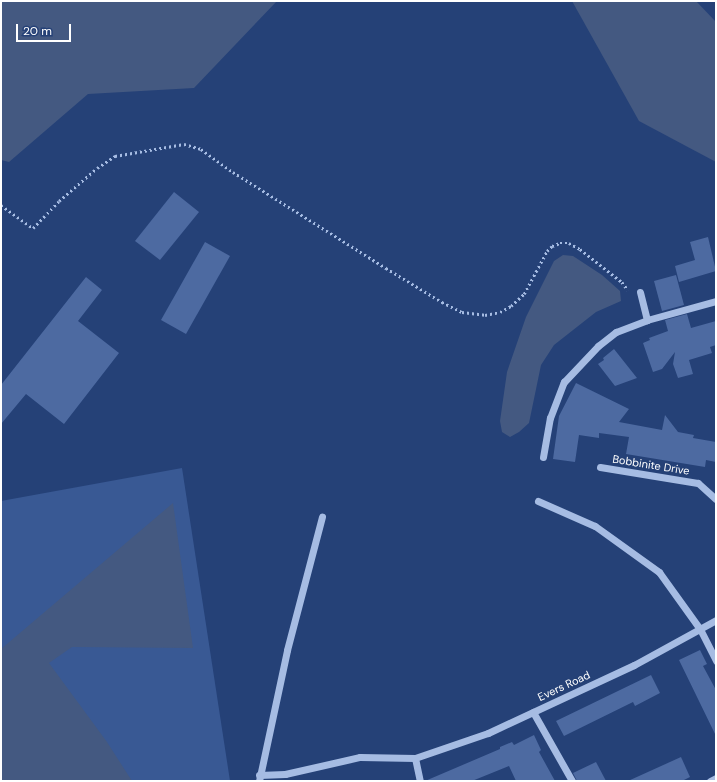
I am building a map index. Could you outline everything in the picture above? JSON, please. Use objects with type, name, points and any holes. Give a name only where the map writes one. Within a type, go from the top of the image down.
[{"type":"street","points":[[640,292],[647,320]]},
{"type":"street","points":[[543,457],[550,418],[564,382],[598,346],[616,332],[647,320],[716,301]]},
{"type":"street","name":"Bobbinite Drive","points":[[600,467],[698,484],[716,499]]},
{"type":"street","points":[[538,501],[595,526],[659,572],[700,629],[716,661]]},
{"type":"street","points":[[322,517],[287,650],[259,778],[285,777],[360,756],[415,758],[420,781]]},
{"type":"street","name":"Evers Road","points":[[415,758],[488,733],[634,665],[716,620]]},
{"type":"street","points":[[533,712],[572,781]]},
{"type":"street","points":[[710,781],[716,778]]},
{"type":"path","points":[[1,205],[33,228],[59,201],[97,168],[115,156],[184,144],[201,149],[233,172],[386,268],[442,302],[462,312],[485,315],[500,312],[511,306],[524,294],[547,251],[552,246],[560,243],[569,243],[580,249],[622,282],[630,293],[640,292]]},
{"type":"shaded area","points":[[1,1],[277,1],[194,88],[88,94],[9,162],[1,160]]},
{"type":"shaded area","points":[[572,1],[696,1],[716,22],[716,162],[639,121]]},
{"type":"shaded area","points":[[563,255],[573,256],[602,275],[620,291],[621,301],[596,312],[554,345],[541,365],[529,423],[519,432],[510,437],[502,432],[500,421],[507,372],[526,317],[554,261]]},
{"type":"shaded area","points":[[182,468],[230,781],[1,781],[1,501]]},
{"type":"shaded area","points":[[173,503],[193,648],[72,647],[49,663],[107,742],[132,781],[1,781],[1,649]]},
{"type":"building","points":[[174,192],[199,212],[160,260],[135,241]]},
{"type":"building","points":[[708,237],[716,271],[679,282],[675,266],[695,260],[690,242]]},
{"type":"building","points":[[205,242],[230,256],[186,334],[161,320]]},
{"type":"building","points":[[676,275],[684,305],[662,311],[654,281]]},
{"type":"building","points":[[86,277],[102,290],[78,321],[119,353],[64,424],[26,394],[1,424],[1,385]]},
{"type":"building","points":[[687,314],[691,328],[716,321],[716,345],[710,347],[712,353],[689,360],[693,374],[678,378],[673,364],[675,352],[662,369],[653,372],[643,343],[650,340],[649,338],[668,331],[665,320]]},
{"type":"building","points":[[614,349],[637,378],[615,386],[598,364]]},
{"type":"building","points":[[576,383],[629,409],[619,422],[662,430],[665,415],[678,432],[694,435],[693,438],[716,442],[716,462],[706,460],[705,467],[626,454],[629,437],[599,433],[599,438],[579,435],[575,462],[553,459],[559,416]]},
{"type":"building","points":[[700,650],[707,664],[703,666],[716,690],[716,736],[679,660]]},
{"type":"building","points":[[651,675],[660,693],[635,706],[633,702],[564,736],[556,721]]},
{"type":"building","points":[[534,735],[541,750],[539,752],[555,781],[516,781],[509,766],[472,781],[425,781],[500,749],[500,747],[512,742],[514,745]]},
{"type":"building","points":[[681,757],[690,777],[682,781],[628,781]]},
{"type":"building","points":[[596,762],[606,781],[577,781],[573,773]]}]
